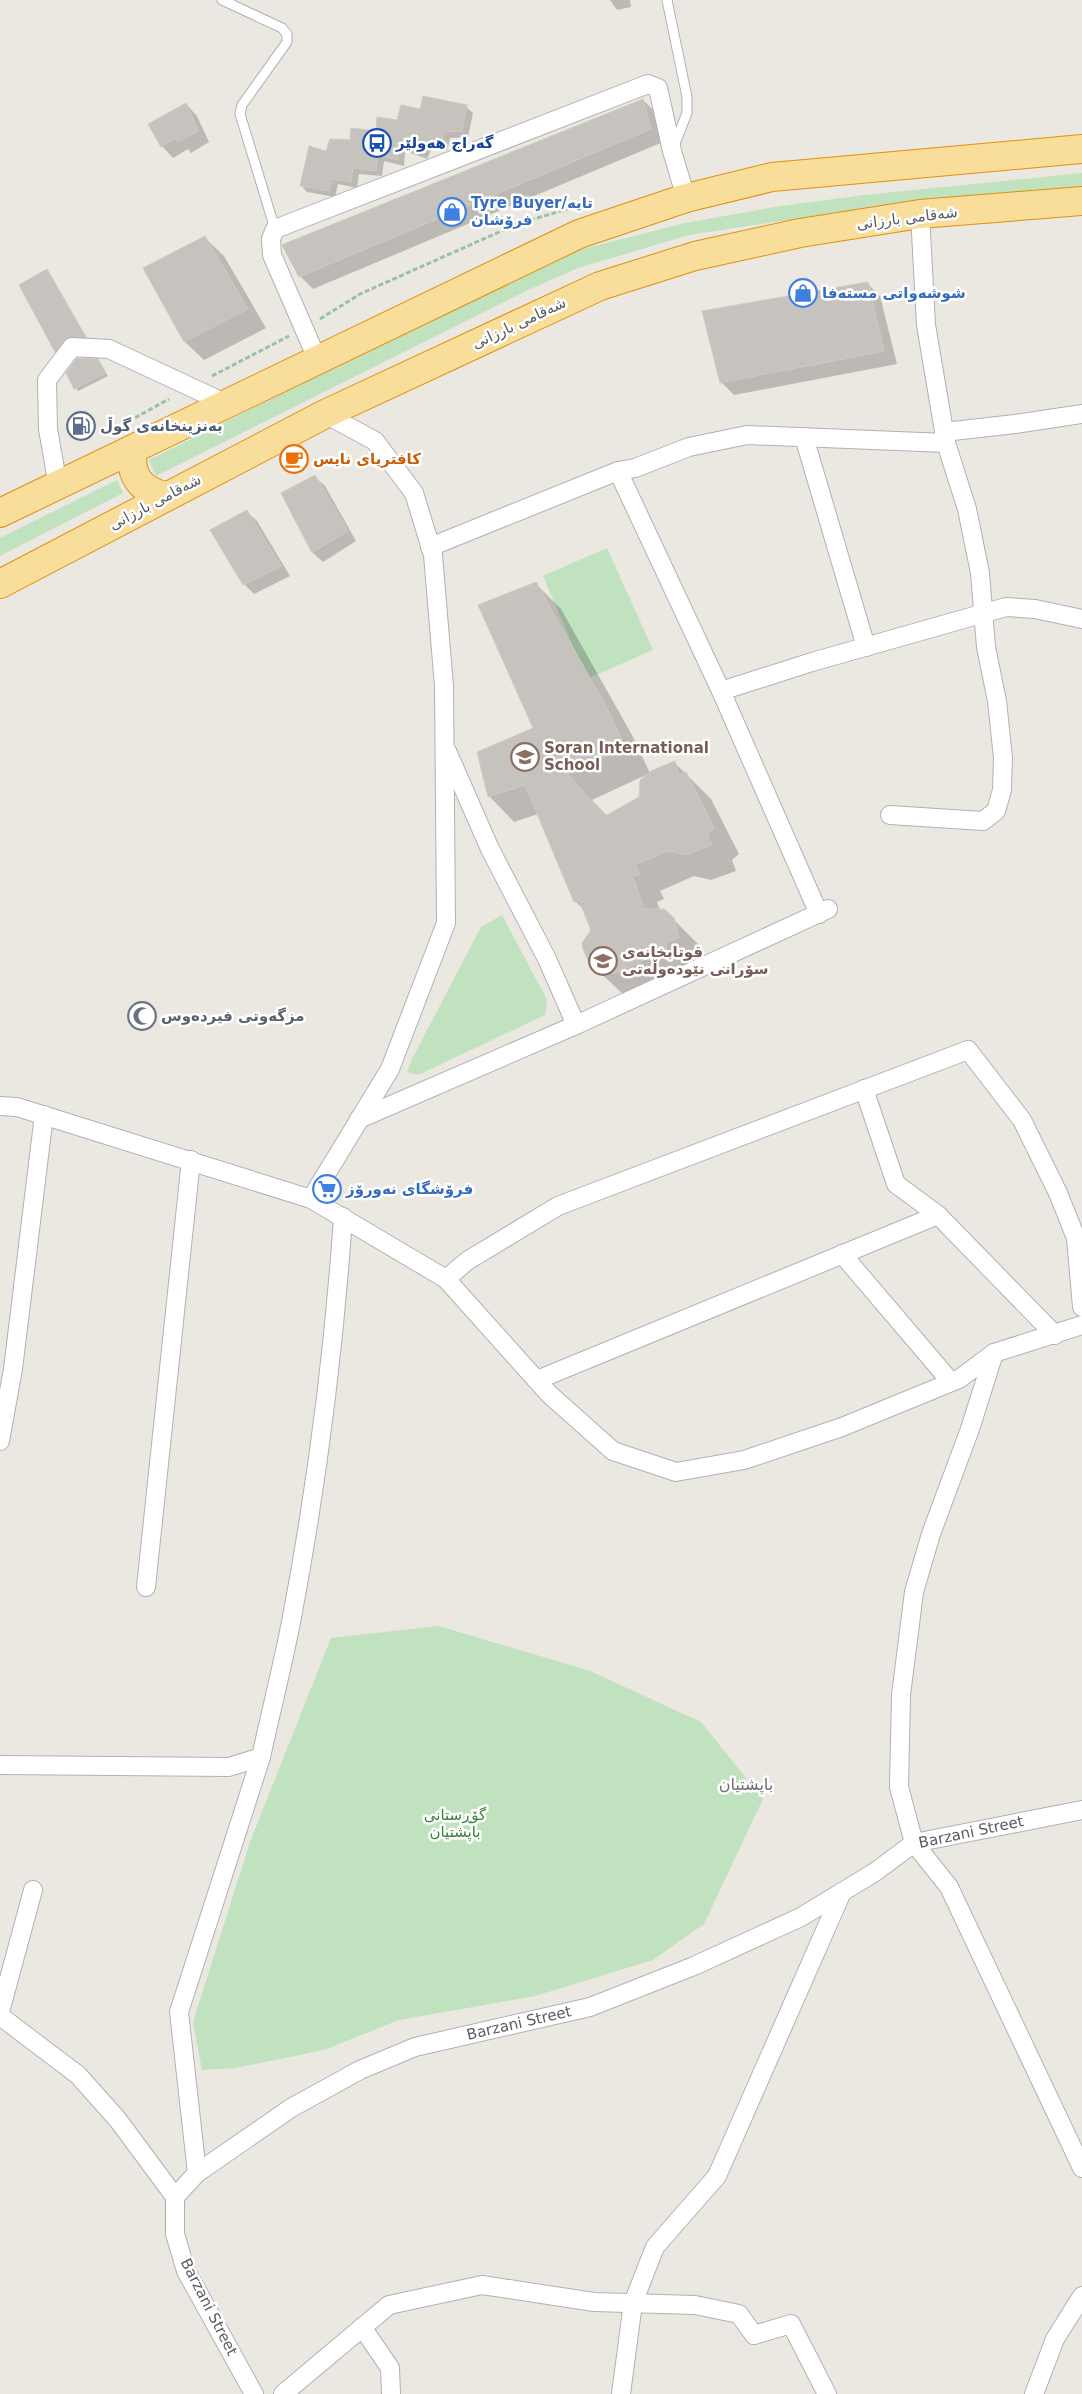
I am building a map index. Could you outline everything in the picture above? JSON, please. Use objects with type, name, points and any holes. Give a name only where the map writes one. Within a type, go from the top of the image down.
[{"type":"highway","points":[[0,513],[579,234],[686,198],[772,177],[1082,149]]},
{"type":"highway","name":"شەقامی بارزانی","points":[[0,584],[325,414],[600,286],[705,254],[800,233],[920,214],[1082,201]]},
{"type":"highway","points":[[134,449],[131,462],[134,475],[141,486],[152,493],[165,496]]},
{"type":"street","points":[[318,360],[272,255],[271,239],[275,229],[648,84],[658,88],[672,151],[686,198]]},
{"type":"street","points":[[890,815],[983,821],[996,811],[1002,790],[1003,758],[997,701],[986,647],[980,573],[967,509],[945,438],[926,325],[920,214]]},
{"type":"street","points":[[58,486],[48,429],[47,380],[72,347],[109,349],[227,404]]},
{"type":"street","points":[[311,1199],[390,1069],[446,923],[444,686],[430,547],[414,493],[375,441],[325,414]]},
{"type":"street","points":[[430,547],[618,471],[635,468],[689,447],[747,435],[945,438],[1015,424],[1082,414]]},
{"type":"street","points":[[804,437],[866,647]]},
{"type":"street","points":[[359,1119],[576,1025],[823,912],[618,471]]},
{"type":"street","points":[[721,691],[1006,607],[1035,609],[1082,619]]},
{"type":"street","points":[[444,746],[490,849],[547,959],[576,1025]]},
{"type":"street","points":[[446,1279],[468,1261],[558,1206],[968,1050],[1022,1120],[1058,1194],[1076,1238],[1082,1307]]},
{"type":"street","points":[[864,1089],[896,1184],[938,1215],[1055,1335]]},
{"type":"street","points":[[0,1106],[18,1107],[311,1199],[446,1279],[537,1380],[613,1451],[676,1472],[744,1460],[842,1427],[951,1382],[994,1353],[1082,1325]]},
{"type":"street","points":[[0,1441],[13,1369],[44,1115]]},
{"type":"street","points":[[146,1587],[191,1160]]},
{"type":"street","points":[[537,1380],[938,1215]]},
{"type":"street","points":[[197,2173],[179,2012],[261,1758],[292,1618],[318,1463],[336,1320],[343,1217]]},
{"type":"street","points":[[842,1254],[951,1382]]},
{"type":"street","points":[[994,1353],[970,1429],[931,1534],[914,1592],[901,1695],[899,1787],[914,1843],[949,1887],[1082,2168]]},
{"type":"street","points":[[0,1765],[229,1767],[261,1758]]},
{"type":"street","name":"Barzani Street","points":[[254,2394],[186,2270],[174,2234],[175,2198],[197,2173],[291,2108],[360,2070],[416,2047],[590,2007],[694,1966],[801,1917],[875,1872],[914,1843],[1082,1810]]},
{"type":"street","points":[[0,2012],[33,1890]]},
{"type":"street","points":[[621,2394],[633,2303],[655,2246],[717,2176],[842,1892]]},
{"type":"street","points":[[0,2016],[78,2075],[118,2120],[175,2198]]},
{"type":"street","points":[[283,2394],[389,2305],[482,2285],[594,2302],[695,2305],[739,2314],[754,2335],[790,2324],[827,2394]]},
{"type":"street","points":[[1034,2394],[1055,2339],[1082,2296]]},
{"type":"street","points":[[362,2327],[390,2368],[391,2394]]},
{"type":"lane","points":[[222,0],[282,28],[287,34],[287,42],[242,105],[240,114],[275,229]]},
{"type":"lane","points":[[666,0],[687,97],[688,113],[672,151]]},
{"type":"green space","points":[[1082,173],[1082,191],[781,221],[689,235],[578,268],[528,290],[156,476],[149,460],[523,274],[575,251],[685,223],[781,206],[864,195]]},
{"type":"green space","points":[[117,480],[123,493],[0,556],[0,538]]},
{"type":"green space","points":[[607,548],[653,650],[587,679],[543,576]]},
{"type":"green space","points":[[502,915],[547,1000],[545,1015],[418,1075],[407,1072],[481,927]]},
{"type":"green space","name":"گۆڕستانی باپشتیان","points":[[439,1626],[590,1671],[701,1722],[763,1799],[704,1924],[653,1960],[535,1996],[399,2020],[324,2050],[235,2068],[202,2070],[193,2022],[250,1842],[331,1638]]},
{"type":"building","name":"گەراج هەولێر","points":[[423,96],[467,105],[462,131],[444,132],[441,146],[426,141],[421,153],[399,146],[398,160],[378,155],[376,171],[353,168],[351,182],[332,179],[329,191],[300,186],[309,146],[326,151],[330,139],[350,140],[351,128],[376,131],[377,117],[397,120],[401,105],[420,109]]},
{"type":"building","points":[[643,99],[651,129],[299,277],[282,245]]},
{"type":"building","points":[[186,103],[198,131],[178,142],[176,138],[161,147],[148,124]]},
{"type":"building","points":[[205,236],[248,309],[184,342],[143,268]]},
{"type":"building","points":[[47,269],[86,337],[67,338],[55,352],[19,285]]},
{"type":"building","points":[[868,282],[884,351],[720,383],[702,311]]},
{"type":"building","points":[[77,358],[98,359],[106,373],[74,389],[66,373]]},
{"type":"building","points":[[315,475],[348,531],[312,553],[281,493]]},
{"type":"building","points":[[247,510],[281,566],[243,585],[210,530]]},
{"type":"building","points":[[536,582],[607,708],[625,747],[568,774],[605,816],[639,797],[640,780],[651,771],[675,761],[679,775],[686,772],[714,828],[707,834],[712,845],[685,855],[668,851],[635,865],[640,874],[633,877],[644,909],[664,909],[674,918],[679,938],[667,943],[666,950],[613,974],[609,970],[598,971],[594,964],[590,965],[582,943],[591,930],[579,900],[574,902],[525,785],[488,797],[477,752],[533,728],[478,605]]},
{"type":"place","name":"گەراج هەولێر","points":[[377,143]]},
{"type":"place","name":"Tyre Buyer/تایە فرۆشان","points":[[452,212]]},
{"type":"place","name":"شوشەواتی مستەفا","points":[[803,293]]},
{"type":"place","name":"بەنزینخانەی گوڵ","points":[[81,426]]},
{"type":"place","name":"کافتریای نایس","points":[[294,459]]},
{"type":"place","name":"Soran International School","points":[[525,757]]},
{"type":"place","name":"قوتابخانەی سۆرانی نێودەوڵەتی","points":[[603,961]]},
{"type":"place","name":"مزگەوتی فیردەوس","points":[[142,1016]]},
{"type":"place","name":"فرۆشگای نەورۆز","points":[[327,1189]]},
{"type":"district","name":"باپشتیان","points":[[746,1784]]}]
